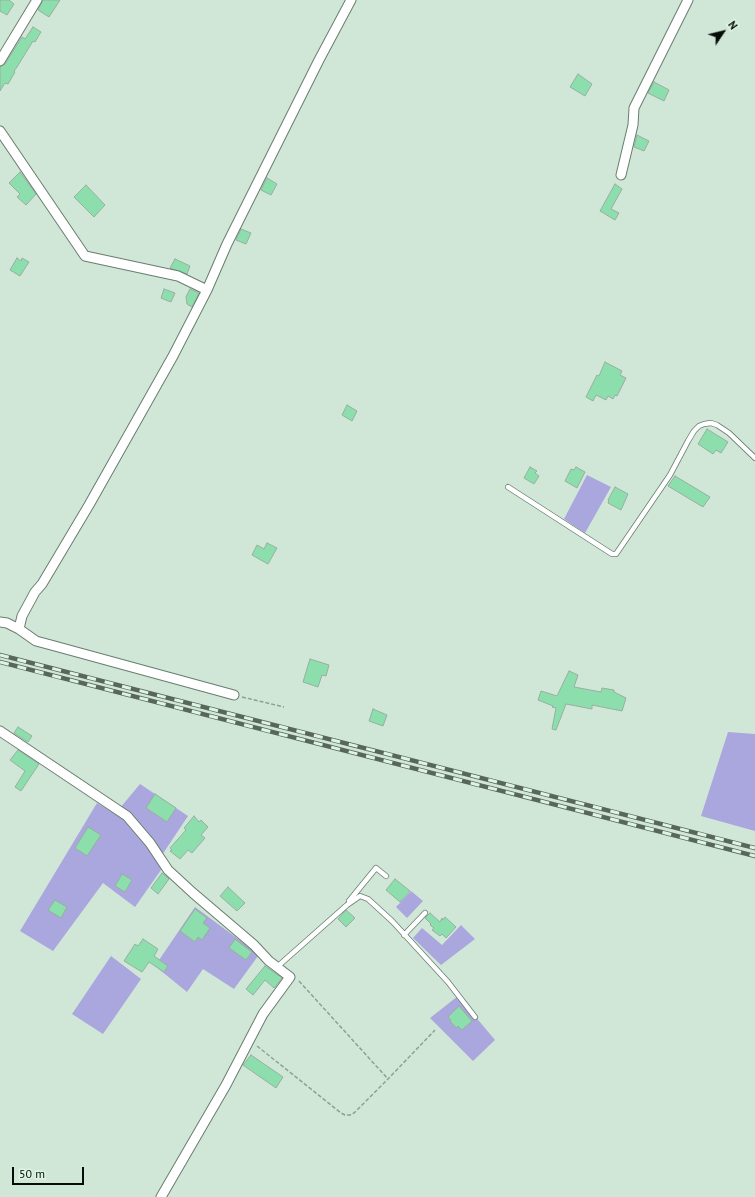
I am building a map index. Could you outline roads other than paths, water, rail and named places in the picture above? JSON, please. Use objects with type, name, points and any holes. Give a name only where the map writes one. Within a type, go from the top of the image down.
[{"type":"street","points":[[0,61],[37,0]]},
{"type":"street","points":[[19,629],[22,616],[35,592],[42,584],[89,505],[173,356],[207,290],[230,237],[351,0]]},
{"type":"street","points":[[621,175],[633,125],[634,108],[688,0]]},
{"type":"street","points":[[0,131],[85,256],[178,276],[207,290]]},
{"type":"street","points":[[0,622],[19,629],[36,641],[234,695]]},
{"type":"street","points":[[0,731],[127,816],[150,843],[168,870],[254,945],[269,961],[290,977],[263,1014],[226,1085],[161,1197]]},
{"type":"lane","points":[[508,486],[612,554],[616,554],[670,475],[688,441],[699,426],[711,423],[717,425],[729,433],[755,458]]},
{"type":"lane","points":[[277,967],[347,904],[376,868],[386,876]]},
{"type":"lane","points":[[347,904],[360,896],[368,899],[392,921],[448,982],[475,1017]]},
{"type":"lane","points":[[404,935],[425,913]]},
{"type":"railway","points":[[0,655],[755,848]]},
{"type":"railway","points":[[0,662],[755,856]]}]
